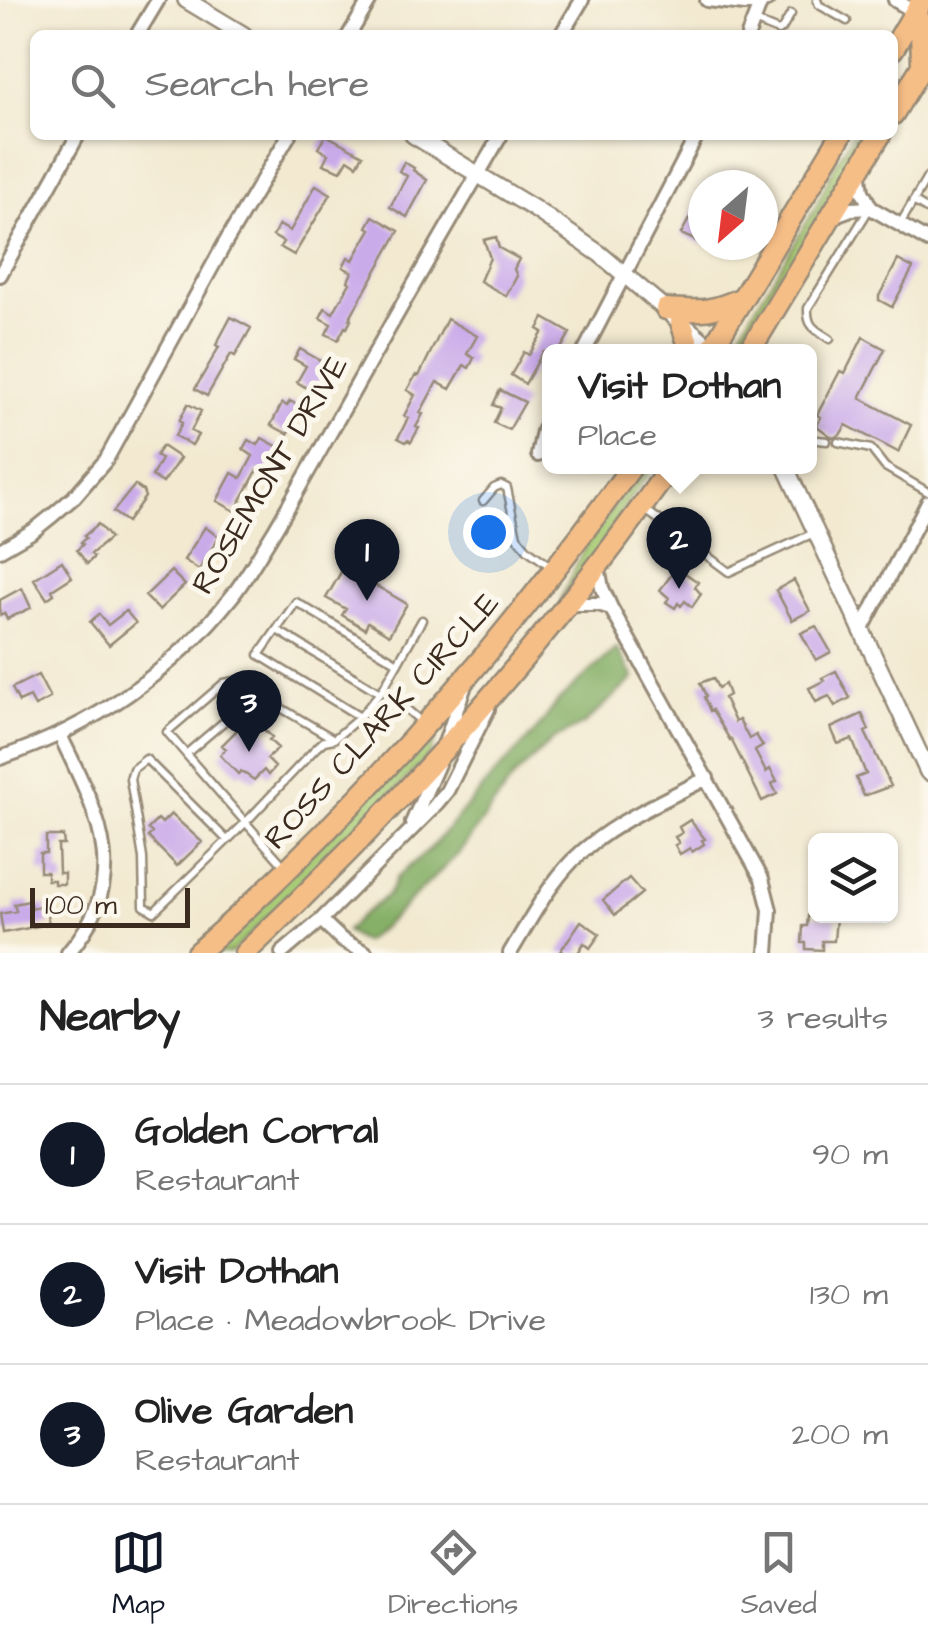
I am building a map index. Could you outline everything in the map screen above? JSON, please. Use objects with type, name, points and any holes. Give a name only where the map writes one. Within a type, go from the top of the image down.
[{"type":"highway","points":[[898,41],[919,6]]},
{"type":"highway","points":[[898,106],[925,61],[919,6]]},
{"type":"highway","points":[[712,344],[839,140]]},
{"type":"highway","points":[[753,344],[877,140]]},
{"type":"highway","points":[[674,316],[720,308],[744,297]]},
{"type":"highway","points":[[674,316],[700,344]]},
{"type":"highway","name":"ROSS CLARK CIRCLE","points":[[196,951],[287,869],[426,725],[555,570],[626,474]]},
{"type":"highway","name":"ROSS CLARK CIRCLE","points":[[246,953],[341,861],[442,754],[570,604],[666,474]]},
{"type":"street","points":[[140,30],[158,0]]},
{"type":"street","points":[[186,0],[236,30]]},
{"type":"street","points":[[351,30],[370,0]]},
{"type":"street","points":[[564,30],[582,0]]},
{"type":"street","points":[[707,0],[728,4],[764,1]]},
{"type":"street","points":[[895,0],[919,6]]},
{"type":"street","points":[[750,30],[764,1]]},
{"type":"street","points":[[0,274],[75,140]]},
{"type":"street","points":[[0,550],[74,497],[106,460],[286,140]]},
{"type":"street","points":[[421,140],[569,232],[674,316]]},
{"type":"street","name":"ROSEMONT DRIVE","points":[[0,758],[60,735],[139,688],[174,659],[236,592],[498,140]]},
{"type":"street","points":[[588,344],[694,140]]},
{"type":"street","points":[[859,170],[862,192],[870,208]]},
{"type":"street","points":[[832,216],[870,208],[928,240]]},
{"type":"street","points":[[538,455],[542,439]]},
{"type":"street","points":[[789,474],[928,772]]},
{"type":"street","points":[[862,630],[928,502]]},
{"type":"street","points":[[598,567],[611,608],[762,879],[770,910],[768,953]]},
{"type":"street","points":[[570,604],[611,608]]},
{"type":"street","points":[[409,830],[442,754],[469,674]]},
{"type":"street","points":[[282,953],[321,920],[447,791],[498,690]]},
{"type":"street","points":[[60,735],[93,806],[105,852],[99,902],[88,926],[68,953]]},
{"type":"street","points":[[510,953],[557,880],[584,850],[620,824],[707,778]]},
{"type":"street","points":[[321,920],[358,951]]},
{"type":"lane","points":[[817,0],[846,20]]},
{"type":"lane","points":[[780,30],[791,14]]},
{"type":"lane","points":[[754,20],[776,30]]},
{"type":"lane","points":[[900,224],[928,176]]},
{"type":"lane","points":[[913,201],[928,210]]},
{"type":"lane","points":[[830,339],[814,329],[808,320],[808,308],[870,208]]},
{"type":"lane","points":[[817,440],[827,441]]},
{"type":"lane","points":[[838,442],[872,449],[885,468],[928,492]]},
{"type":"lane","points":[[483,501],[496,486],[507,488],[517,538],[555,570]]},
{"type":"lane","points":[[642,507],[729,572],[816,532]]},
{"type":"lane","points":[[360,717],[259,654],[296,602],[398,662]]},
{"type":"lane","points":[[227,840],[146,759],[133,769],[132,794],[143,858],[142,895],[144,906],[154,912],[246,822],[316,748],[360,717],[382,691],[422,620]]},
{"type":"lane","points":[[276,630],[382,691],[426,725]]},
{"type":"lane","points":[[287,869],[166,732],[224,683],[235,681],[334,738]]},
{"type":"lane","points":[[186,754],[254,692]]},
{"type":"green space","points":[[850,140],[859,140],[823,210],[743,338],[739,335],[815,209]]},
{"type":"green space","points":[[638,474],[648,474],[601,548],[560,601],[587,543]]},
{"type":"green space","points":[[617,648],[634,678],[584,724],[552,740],[514,777],[459,853],[383,927],[363,942],[346,931],[389,894],[397,877],[432,847],[559,700]]},
{"type":"green space","points":[[432,731],[437,734],[431,753],[378,809],[231,953],[211,953]]},
{"type":"building","points":[[323,140],[335,140],[363,155],[357,165],[348,159],[341,171],[323,164],[328,154],[318,148]]},
{"type":"building","points":[[404,162],[427,180],[407,217],[390,207],[407,176],[399,171]]},
{"type":"building","points":[[316,185],[331,194],[294,255],[280,247],[283,242],[273,236],[279,225],[290,231]]},
{"type":"building","points":[[373,216],[399,231],[338,340],[326,334],[331,324],[320,318],[325,308],[333,313],[350,283],[352,272],[343,267],[348,257],[353,260],[371,229],[367,227]]},
{"type":"building","points":[[496,237],[499,248],[519,259],[514,269],[517,276],[506,296],[480,281],[490,258],[484,240]]},
{"type":"building","points":[[898,260],[913,268],[892,307],[879,300],[879,296]]},
{"type":"building","points":[[231,317],[251,328],[207,396],[195,389]]},
{"type":"building","points":[[544,318],[570,333],[564,344],[542,344],[542,354],[525,384],[511,375],[524,352],[529,355],[543,332],[538,329]]},
{"type":"building","points":[[447,319],[477,336],[467,354],[474,358],[469,368],[464,365],[450,389],[437,382],[420,413],[423,414],[416,427],[419,428],[411,442],[406,442],[398,438],[415,395],[407,390],[419,376]]},
{"type":"building","points":[[863,337],[885,349],[860,398],[911,425],[898,452],[846,425],[833,438],[817,426],[821,417],[817,415]]},
{"type":"building","points":[[300,349],[328,365],[313,392],[297,382],[306,366],[294,359]]},
{"type":"building","points":[[500,390],[525,402],[509,430],[494,423],[501,408],[493,405]]},
{"type":"building","points":[[290,401],[301,407],[288,434],[271,425],[282,403],[287,406]]},
{"type":"building","points":[[188,404],[201,411],[191,431],[198,435],[192,445],[175,436]]},
{"type":"building","points":[[262,438],[282,449],[265,475],[257,471],[235,511],[217,501],[232,473],[241,478],[253,456],[243,449],[248,440],[258,445]]},
{"type":"building","points":[[162,446],[180,458],[163,483],[152,476],[161,459],[156,455]]},
{"type":"building","points":[[135,485],[145,497],[127,522],[113,512]]},
{"type":"building","points":[[98,524],[110,538],[91,554],[94,557],[87,564],[77,550],[84,536]]},
{"type":"building","points":[[205,527],[219,537],[199,570],[184,560]]},
{"type":"building","points":[[62,561],[72,577],[52,590],[54,594],[47,599],[34,579]]},
{"type":"building","points":[[344,567],[407,604],[389,635],[368,622],[365,629],[342,615],[346,609],[326,598]]},
{"type":"building","points":[[675,570],[698,582],[695,587],[701,594],[692,607],[685,601],[675,608],[666,602],[669,598],[660,590]]},
{"type":"building","points":[[171,571],[185,585],[159,610],[145,596]]},
{"type":"building","points":[[794,580],[810,611],[792,620],[776,590]]},
{"type":"building","points":[[22,588],[31,608],[7,619],[4,613],[0,615],[0,600]]},
{"type":"building","points":[[126,611],[136,623],[109,645],[90,622],[99,614],[108,625]]},
{"type":"building","points":[[816,626],[831,652],[816,660],[801,633]]},
{"type":"building","points":[[836,671],[850,698],[835,706],[829,696],[816,702],[809,688]]},
{"type":"building","points":[[38,675],[50,698],[35,706],[30,697],[19,702],[12,688]]},
{"type":"building","points":[[713,678],[718,688],[725,684],[729,695],[724,698],[735,722],[739,720],[749,739],[756,735],[763,746],[755,751],[766,772],[770,769],[777,781],[772,784],[777,794],[762,801],[731,739],[710,711],[700,683]]},
{"type":"building","points":[[862,714],[869,730],[865,732],[891,786],[864,796],[856,778],[866,774],[852,739],[838,744],[831,728]]},
{"type":"building","points":[[251,723],[255,727],[258,724],[278,748],[267,759],[275,767],[268,775],[264,770],[254,780],[241,771],[238,774],[220,755],[226,749],[222,745],[243,724],[247,728]]},
{"type":"building","points":[[171,814],[202,842],[177,866],[148,837],[152,833],[148,829],[158,819],[162,823]]},
{"type":"building","points":[[690,820],[705,839],[704,844],[680,854],[675,837],[682,833],[679,827]]},
{"type":"building","points":[[46,836],[63,836],[64,845],[58,845],[59,873],[64,873],[64,884],[54,884],[54,880],[47,880],[47,872],[40,872],[40,853],[46,853]]},
{"type":"building","points":[[629,878],[642,893],[615,915],[603,900]]},
{"type":"building","points":[[29,901],[31,908],[45,905],[49,924],[3,933],[0,914],[16,911],[14,904]]},
{"type":"building","points":[[808,916],[808,923],[836,923],[834,941],[822,941],[822,950],[806,949],[806,943],[802,943],[803,926],[807,926]]},
{"type":"building","points":[[581,921],[600,934],[590,948],[584,943],[578,953],[559,953]]},
{"type":"place","name":"Visit Dothan","points":[[679,589]]},
{"type":"place","name":"Golden Corral","points":[[367,601]]},
{"type":"place","name":"Olive Garden","points":[[249,752]]}]
